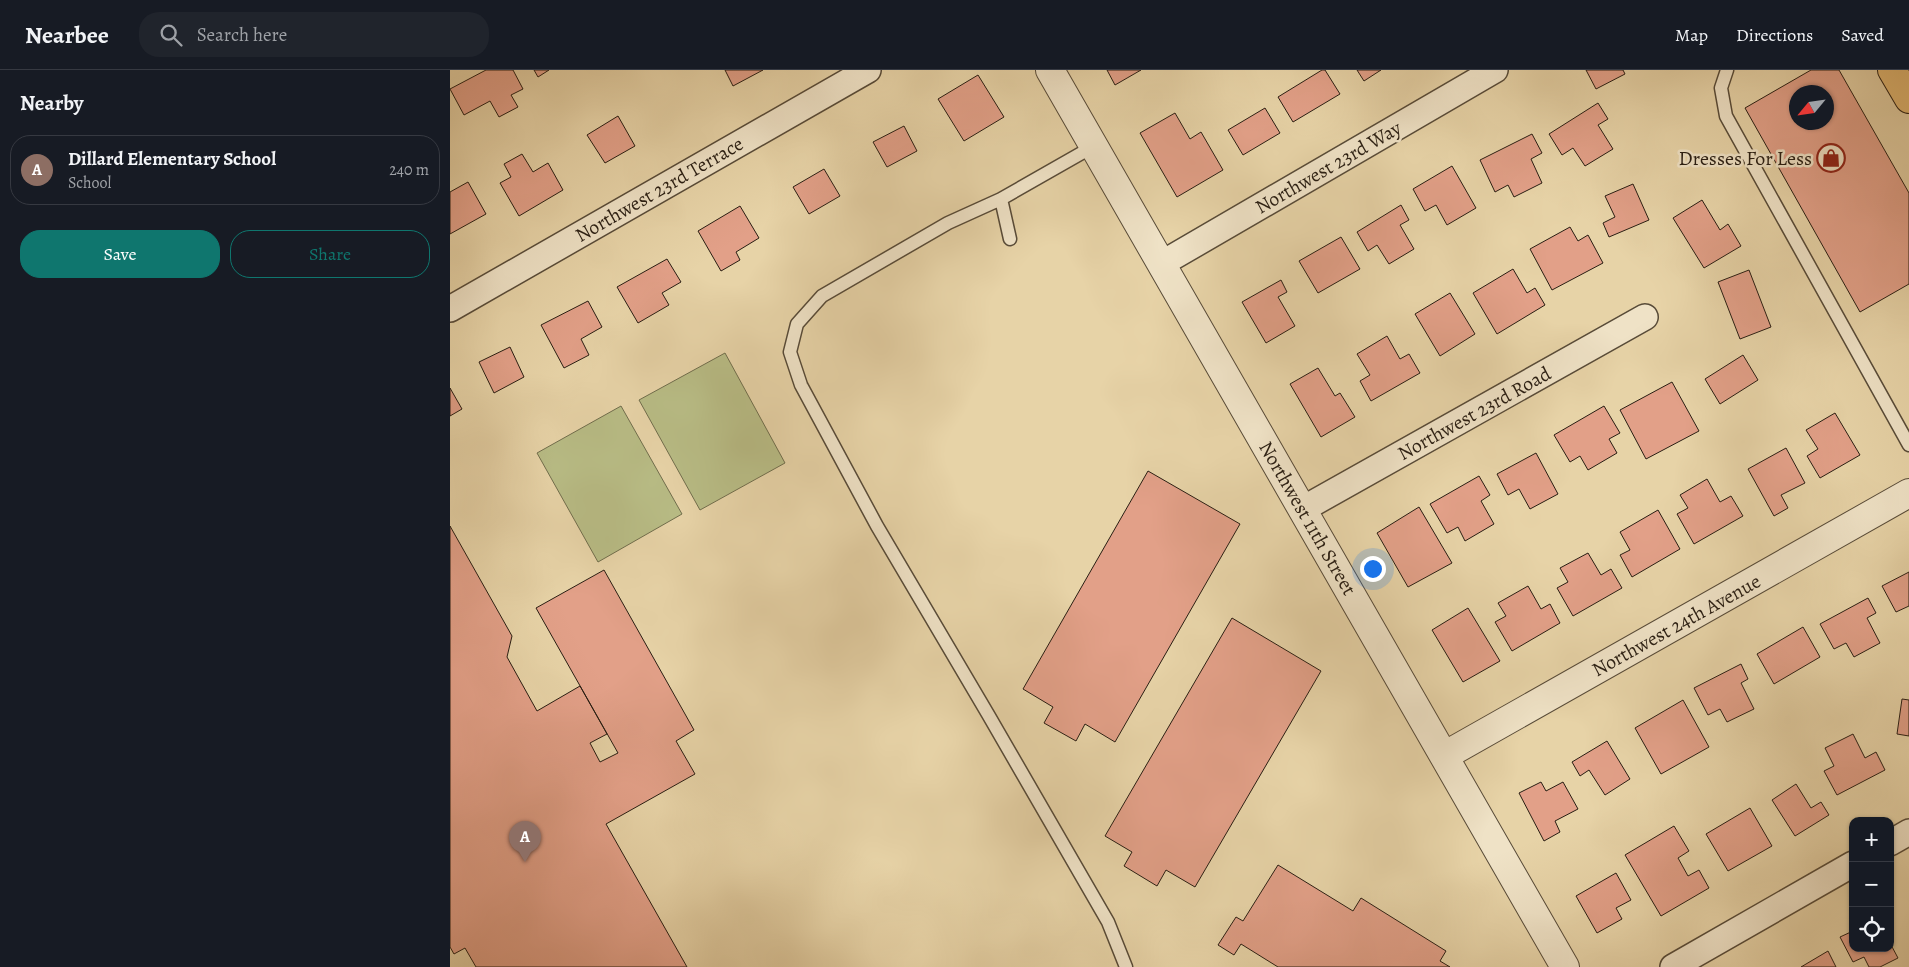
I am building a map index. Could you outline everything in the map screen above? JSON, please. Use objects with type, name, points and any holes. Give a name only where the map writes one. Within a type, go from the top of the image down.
[{"type":"main road","points":[[1892,70],[1909,99]]},
{"type":"street","name":"Northwest 23rd Terrace","points":[[450,309],[868,70]]},
{"type":"street","name":"Northwest 11th Street","points":[[1050,70],[1565,967]]},
{"type":"street","name":"Northwest 23rd Way","points":[[1161,264],[1495,70]]},
{"type":"street","name":"Northwest 23rd Road","points":[[1303,509],[1645,317]]},
{"type":"street","name":"Northwest 24th Avenue","points":[[1444,756],[1909,493]]},
{"type":"street","points":[[1894,841],[1909,832]]},
{"type":"street","points":[[1673,967],[1849,866]]},
{"type":"lane","points":[[1727,70],[1721,88],[1726,116],[1906,431],[1909,445]]},
{"type":"lane","points":[[1094,146],[1001,199],[948,223],[822,296],[797,324],[790,352],[801,385],[877,526],[1108,922],[1126,967]]},
{"type":"lane","points":[[1001,199],[1010,239]]},
{"type":"green space","points":[[725,353],[785,463],[700,510],[639,400]]},
{"type":"green space","points":[[621,406],[682,514],[598,562],[537,453]]},
{"type":"building","points":[[486,70],[513,70],[523,89],[511,95],[518,107],[499,117],[490,101],[464,115],[450,89]]},
{"type":"building","points":[[534,70],[549,70],[538,77]]},
{"type":"building","points":[[725,70],[763,70],[733,86]]},
{"type":"building","points":[[1107,70],[1141,70],[1115,85]]},
{"type":"building","points":[[1325,70],[1340,94],[1293,122],[1278,97]]},
{"type":"building","points":[[1357,70],[1381,70],[1364,81]]},
{"type":"building","points":[[1586,70],[1623,70],[1625,74],[1596,89]]},
{"type":"building","name":"Dresses For Less","points":[[1811,70],[1839,70],[1909,193],[1909,284],[1860,312],[1745,108]]},
{"type":"building","points":[[978,75],[1004,117],[964,141],[938,99]]},
{"type":"building","points":[[1598,103],[1608,119],[1598,125],[1613,149],[1585,166],[1573,148],[1562,155],[1549,134]]},
{"type":"building","points":[[1265,108],[1280,133],[1243,155],[1228,130]]},
{"type":"building","points":[[1175,113],[1190,139],[1201,132],[1223,170],[1177,197],[1140,133]]},
{"type":"building","points":[[618,116],[635,146],[605,163],[587,135]]},
{"type":"building","points":[[904,126],[917,151],[887,167],[873,142]]},
{"type":"building","points":[[1532,134],[1542,153],[1531,159],[1542,183],[1514,197],[1508,185],[1495,192],[1480,160]]},
{"type":"building","points":[[522,154],[533,172],[548,163],[563,190],[519,216],[500,183],[511,177],[504,164]]},
{"type":"building","points":[[1452,166],[1476,208],[1447,225],[1436,205],[1425,211],[1413,189]]},
{"type":"building","points":[[824,169],[840,196],[809,214],[793,187]]},
{"type":"building","points":[[468,182],[486,214],[450,234],[450,192]]},
{"type":"building","points":[[1633,184],[1649,220],[1609,237],[1603,223],[1615,217],[1605,196]]},
{"type":"building","points":[[1702,200],[1720,230],[1728,224],[1741,246],[1704,268],[1673,218]]},
{"type":"building","points":[[1401,205],[1409,220],[1400,225],[1414,249],[1389,264],[1377,245],[1368,251],[1357,232]]},
{"type":"building","points":[[740,206],[759,238],[736,252],[740,260],[721,271],[698,231]]},
{"type":"building","points":[[1570,227],[1578,241],[1588,235],[1603,263],[1552,290],[1530,249]]},
{"type":"building","points":[[1341,237],[1360,269],[1318,293],[1299,261]]},
{"type":"building","points":[[667,259],[681,282],[662,293],[669,305],[638,323],[617,287]]},
{"type":"building","points":[[1513,269],[1527,293],[1535,288],[1545,305],[1497,334],[1473,293]]},
{"type":"building","points":[[1749,270],[1771,327],[1740,339],[1718,282]]},
{"type":"building","points":[[1281,280],[1287,292],[1278,297],[1295,326],[1266,343],[1242,302]]},
{"type":"building","points":[[1450,293],[1475,334],[1440,356],[1415,314]]},
{"type":"building","points":[[588,301],[602,327],[581,339],[589,355],[564,368],[541,325]]},
{"type":"building","points":[[1387,336],[1400,359],[1409,354],[1420,373],[1371,401],[1360,381],[1370,375],[1357,354]]},
{"type":"building","points":[[510,347],[524,377],[494,393],[479,362]]},
{"type":"building","points":[[1743,355],[1758,380],[1720,404],[1705,379]]},
{"type":"building","points":[[1318,368],[1335,396],[1340,393],[1355,417],[1321,437],[1290,384]]},
{"type":"building","points":[[1672,382],[1699,431],[1646,459],[1620,410]]},
{"type":"building","points":[[450,388],[462,409],[450,416]]},
{"type":"building","points":[[1604,406],[1620,433],[1609,439],[1617,453],[1588,470],[1580,456],[1570,462],[1554,435]]},
{"type":"building","points":[[1835,413],[1860,455],[1820,478],[1807,456],[1818,449],[1806,430]]},
{"type":"building","points":[[1786,448],[1805,483],[1781,495],[1788,508],[1774,516],[1748,469]]},
{"type":"building","points":[[1536,453],[1558,494],[1530,509],[1519,489],[1508,495],[1497,474]]},
{"type":"building","points":[[1148,471],[1240,524],[1115,742],[1085,724],[1076,741],[1044,723],[1053,707],[1023,689]]},
{"type":"building","points":[[1479,476],[1490,495],[1481,501],[1494,524],[1465,541],[1458,527],[1447,533],[1430,504]]},
{"type":"building","points":[[1707,479],[1720,502],[1731,496],[1743,516],[1694,544],[1677,514],[1688,508],[1680,495]]},
{"type":"building","points":[[1419,507],[1452,563],[1408,587],[1377,533]]},
{"type":"building","points":[[1658,510],[1680,549],[1632,577],[1620,555],[1630,550],[1620,532]]},
{"type":"building","points":[[450,526],[512,636],[507,657],[537,711],[580,686],[607,734],[590,743],[600,762],[618,753],[536,608],[604,570],[694,730],[676,741],[695,774],[606,824],[687,967],[476,967],[465,948],[454,954],[450,947]]},
{"type":"building","points":[[1588,553],[1601,575],[1611,569],[1622,588],[1573,616],[1557,588],[1568,582],[1560,568]]},
{"type":"building","points":[[1909,572],[1909,606],[1896,612],[1882,586]]},
{"type":"building","points":[[1528,586],[1541,609],[1550,604],[1560,623],[1512,651],[1495,622],[1506,616],[1498,603]]},
{"type":"building","points":[[1868,598],[1876,613],[1867,618],[1880,643],[1854,657],[1846,643],[1834,649],[1820,624]]},
{"type":"building","points":[[1468,608],[1500,661],[1463,682],[1432,630]]},
{"type":"building","points":[[1232,618],[1321,671],[1195,887],[1166,870],[1157,886],[1124,866],[1132,852],[1105,836]]},
{"type":"building","points":[[1803,627],[1820,657],[1774,684],[1757,654]]},
{"type":"building","points":[[1741,664],[1748,679],[1741,683],[1754,709],[1727,722],[1720,709],[1708,715],[1694,688]]},
{"type":"building","points":[[1902,699],[1909,700],[1909,736],[1897,734]]},
{"type":"building","points":[[1683,700],[1709,747],[1661,774],[1635,728]]},
{"type":"building","points":[[1853,734],[1865,758],[1876,752],[1885,770],[1837,795],[1824,771],[1834,766],[1825,748]]},
{"type":"building","points":[[1607,741],[1630,779],[1605,795],[1589,770],[1580,776],[1572,762]]},
{"type":"building","points":[[1541,782],[1546,791],[1563,782],[1578,809],[1555,821],[1560,832],[1544,841],[1519,793]]},
{"type":"building","points":[[1796,784],[1811,808],[1821,802],[1829,815],[1795,836],[1772,800]]},
{"type":"building","points":[[1750,808],[1772,846],[1728,871],[1706,834]]},
{"type":"building","points":[[1674,826],[1689,851],[1678,858],[1688,876],[1699,870],[1709,888],[1661,916],[1625,855]]},
{"type":"building","points":[[1278,865],[1353,911],[1361,898],[1446,951],[1440,961],[1450,967],[1278,967],[1241,944],[1234,955],[1218,945],[1236,917],[1243,921]]},
{"type":"building","points":[[1616,873],[1631,900],[1616,908],[1622,919],[1597,933],[1576,896]]},
{"type":"building","points":[[1849,933],[1849,952],[1894,950],[1898,958],[1880,967],[1869,967],[1864,957],[1853,962],[1840,937]]},
{"type":"building","points":[[1828,951],[1836,967],[1801,967]]},
{"type":"place","name":"Dresses For Less","points":[[1831,158]]},
{"type":"place","name":"Dillard Elementary School","points":[[525,862]]}]
